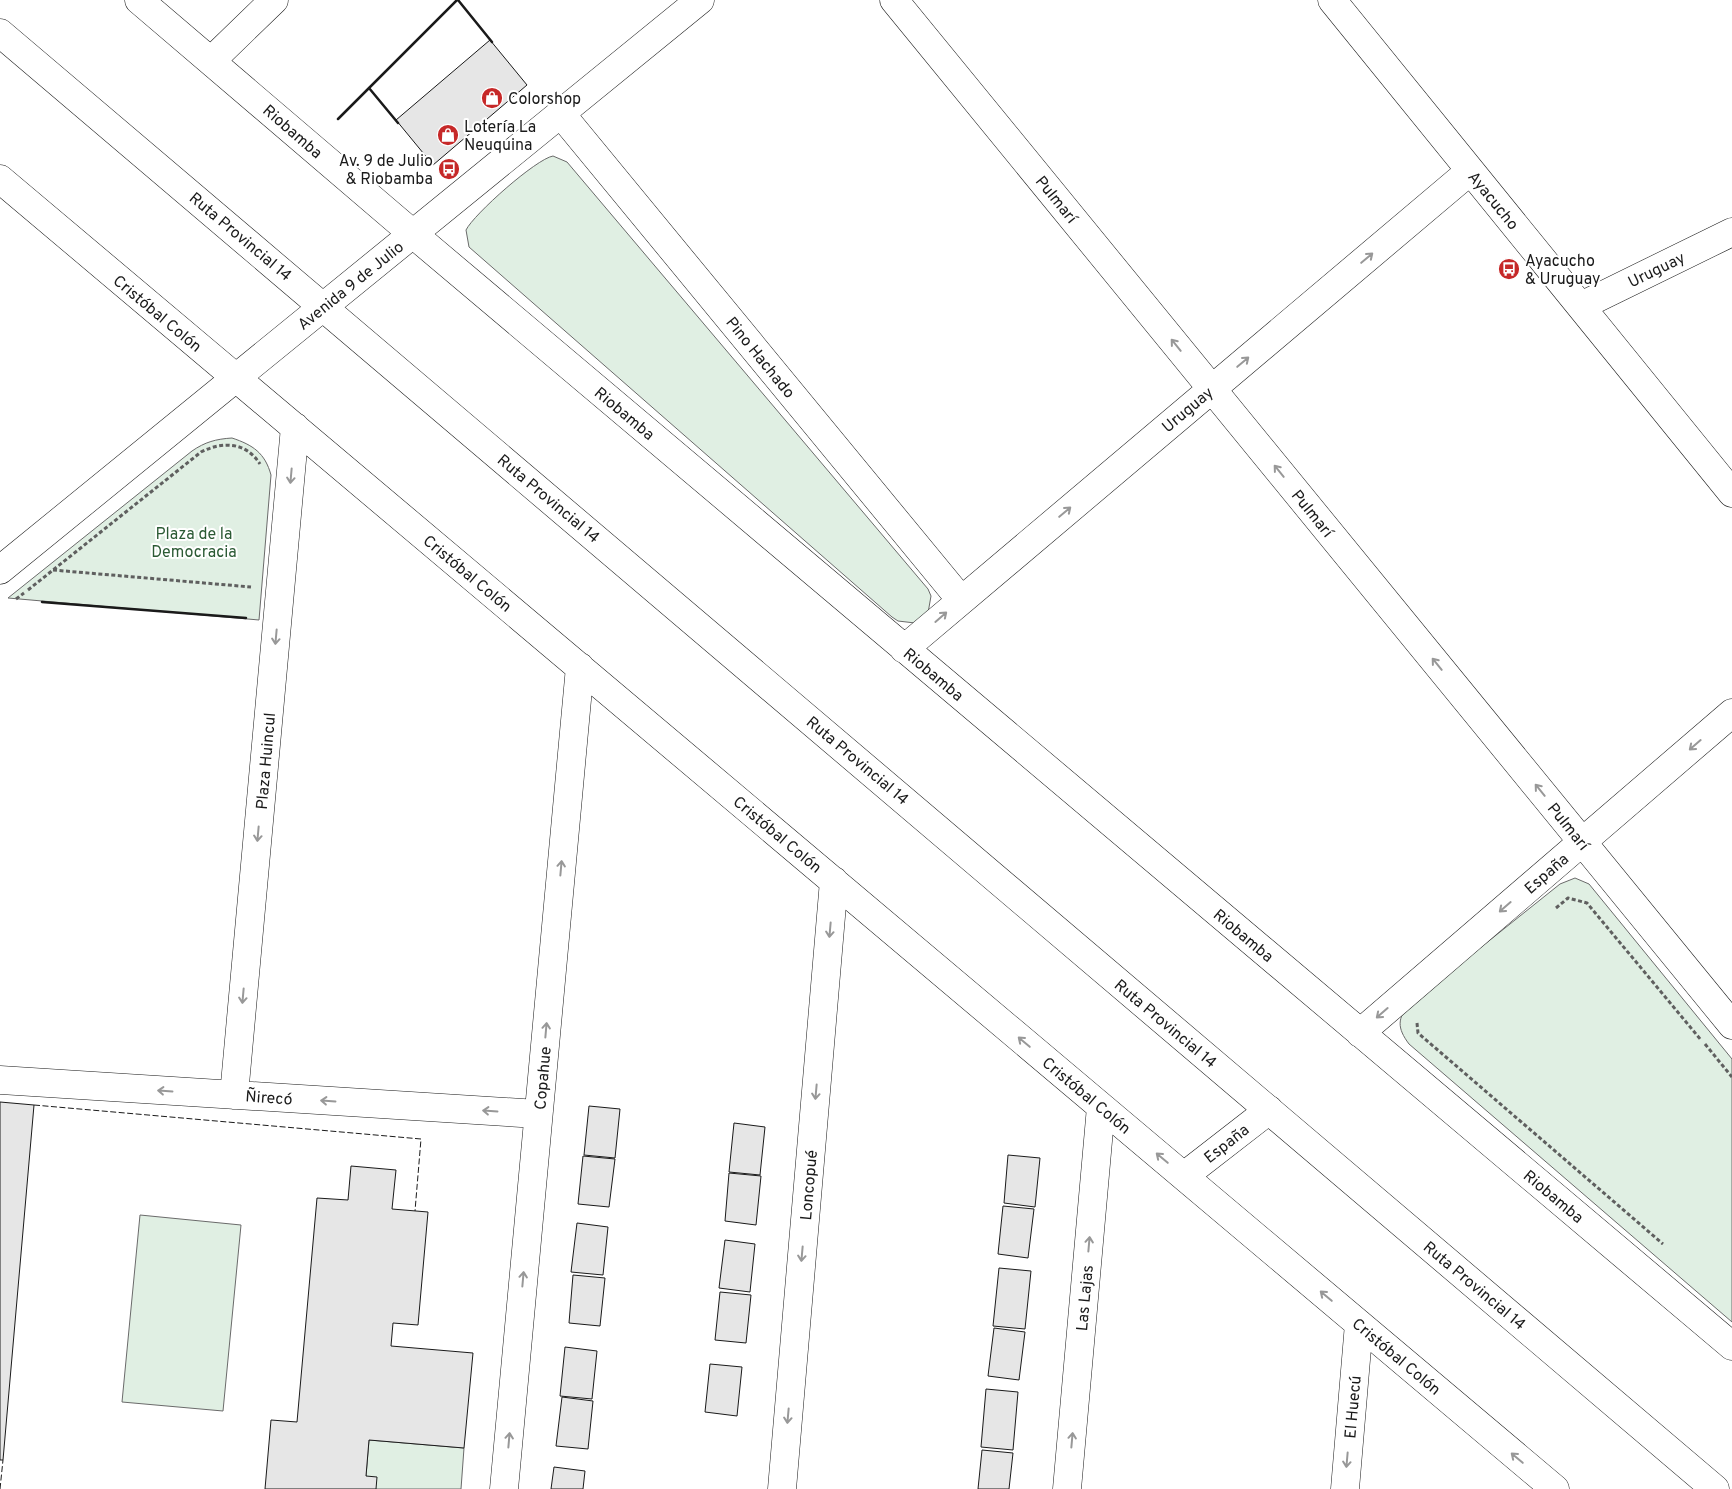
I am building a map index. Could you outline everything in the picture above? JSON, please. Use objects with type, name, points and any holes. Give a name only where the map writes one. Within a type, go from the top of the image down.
[{"type":"street","name":"Riobamba","points":[[138,0],[904,649],[1732,1346]]},
{"type":"street","points":[[212,61],[274,0]]},
{"type":"street","name":"Avenida 9 de Julio","points":[[0,570],[700,0]]},
{"type":"street","name":"Pulmarí","points":[[894,0],[1732,1025]]},
{"type":"street","name":"Ayacucho","points":[[1332,0],[1732,493]]},
{"type":"street","name":"Ruta Provincial 14","points":[[0,33],[1715,1489]]},
{"type":"street","name":"Pino Hachado","points":[[561,114],[961,600]]},
{"type":"street","name":"Uruguay","points":[[904,649],[1470,171]]},
{"type":"street","name":"Cristóbal Colón","points":[[0,179],[1555,1489]]},
{"type":"street","name":"Uruguay","points":[[1581,306],[1732,232]]},
{"type":"street","name":"Plaza Huincul","points":[[234,1095],[295,427]]},
{"type":"street","name":"Copahue","points":[[504,1489],[580,667]]},
{"type":"street","name":"España","points":[[1360,1032],[1732,713]]},
{"type":"street","name":"Loncopué","points":[[782,1489],[834,881]]},
{"type":"street","name":"Ñirecó","points":[[0,1080],[538,1114]]},
{"type":"street","name":"Las Lajas","points":[[1067,1489],[1102,1107]]},
{"type":"street","name":"España","points":[[1184,1176],[1269,1110]]},
{"type":"street","name":"El Huecú","points":[[1345,1489],[1359,1324]]},
{"type":"path","points":[[16,599],[202,452],[220,444],[241,447],[255,456],[263,472]]},
{"type":"path","points":[[52,570],[255,587]]},
{"type":"path","points":[[1553,910],[1568,898],[1587,903],[1732,1077]]},
{"type":"path","points":[[1417,1014],[1418,1033],[1665,1246]]},
{"type":"green space","points":[[553,156],[567,162],[928,589],[931,596],[928,613],[915,623],[898,621],[892,617],[469,247],[466,230],[471,222],[506,188],[533,167]]},
{"type":"green space","name":"Plaza de la Democracia","points":[[232,438],[252,447],[262,455],[271,475],[259,620],[8,598],[192,451],[201,445]]},
{"type":"green space","points":[[1575,878],[1589,884],[1732,1059],[1732,1322],[1409,1044],[1402,1033],[1401,1019],[1410,1004],[1560,884]]},
{"type":"green space","points":[[140,1215],[241,1225],[223,1411],[122,1402]]},
{"type":"green space","points":[[369,1440],[464,1448],[461,1489],[376,1489],[366,1476]]},
{"type":"building","points":[[490,40],[527,85],[433,165],[396,120]]},
{"type":"building","points":[[0,1102],[34,1105],[3,1460],[0,1460]]},
{"type":"building","points":[[589,1106],[620,1109],[615,1158],[584,1155]]},
{"type":"building","points":[[734,1123],[765,1127],[760,1175],[729,1172]]},
{"type":"building","points":[[1008,1155],[1040,1158],[1035,1207],[1004,1203]]},
{"type":"building","points":[[583,1156],[615,1159],[609,1207],[578,1204]]},
{"type":"building","points":[[351,1166],[396,1170],[392,1209],[428,1212],[418,1325],[393,1323],[391,1346],[473,1353],[464,1448],[369,1440],[366,1476],[377,1477],[376,1489],[265,1489],[271,1420],[297,1422],[317,1198],[348,1200]]},
{"type":"building","points":[[729,1173],[761,1176],[756,1225],[725,1221]]},
{"type":"building","points":[[1003,1206],[1034,1209],[1028,1258],[998,1254]]},
{"type":"building","points":[[577,1223],[608,1227],[603,1275],[571,1272]]},
{"type":"building","points":[[725,1240],[755,1244],[750,1292],[719,1288]]},
{"type":"building","points":[[999,1268],[1031,1271],[1025,1329],[993,1326]]},
{"type":"building","points":[[573,1275],[605,1278],[600,1326],[569,1323]]},
{"type":"building","points":[[720,1292],[751,1295],[746,1343],[715,1340]]},
{"type":"building","points":[[994,1328],[1025,1332],[1019,1380],[988,1376]]},
{"type":"building","points":[[565,1347],[597,1351],[592,1399],[560,1396]]},
{"type":"building","points":[[710,1364],[742,1367],[737,1416],[705,1412]]},
{"type":"building","points":[[986,1389],[1018,1392],[1013,1450],[981,1447]]},
{"type":"building","points":[[562,1397],[593,1401],[588,1449],[556,1446]]},
{"type":"building","points":[[982,1450],[1013,1453],[1009,1489],[978,1489]]},
{"type":"building","points":[[554,1467],[585,1471],[583,1489],[551,1489]]},
{"type":"fence","points":[[34,1105],[421,1139],[415,1211]]},
{"type":"fence","points":[[0,1489],[3,1460]]},
{"type":"wall","points":[[338,119],[457,0]]},
{"type":"wall","points":[[458,0],[492,42]]},
{"type":"wall","points":[[369,88],[398,123]]},
{"type":"wall","points":[[42,602],[246,618]]},
{"type":"place","name":"Colorshop","points":[[492,98]]},
{"type":"place","name":"Lotería La Neuquina","points":[[448,135]]},
{"type":"place","name":"Av. 9 de Julio & Riobamba","points":[[449,169]]},
{"type":"place","name":"Ayacucho & Uruguay","points":[[1509,269]]}]
